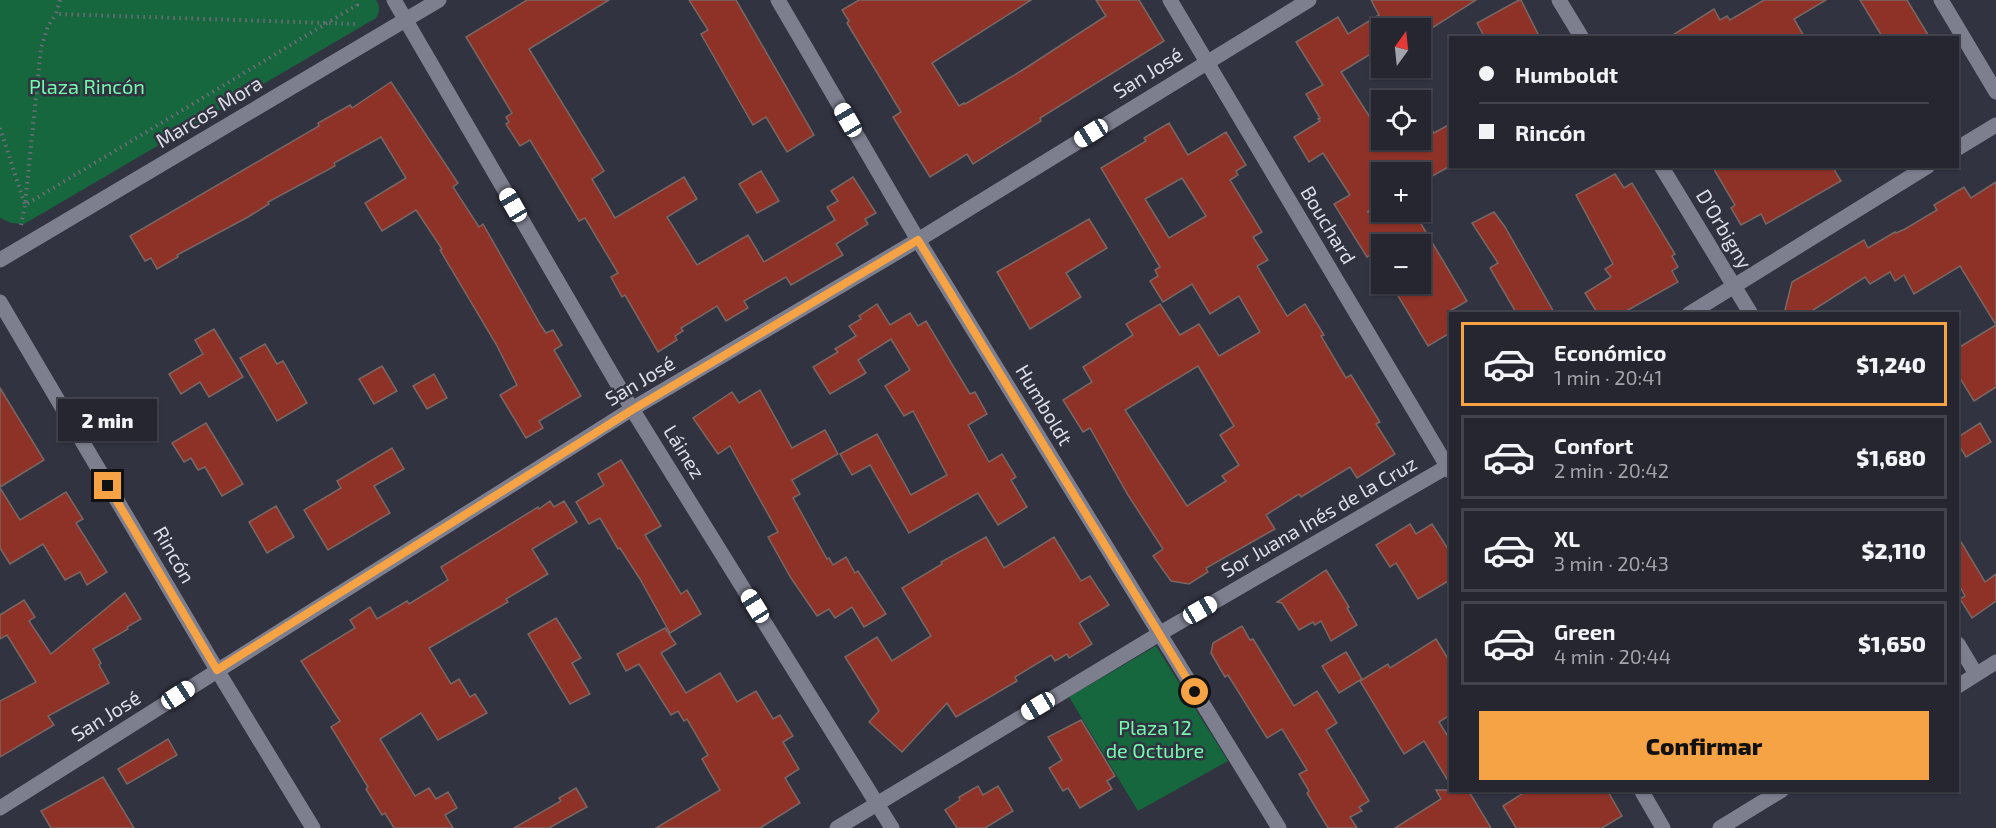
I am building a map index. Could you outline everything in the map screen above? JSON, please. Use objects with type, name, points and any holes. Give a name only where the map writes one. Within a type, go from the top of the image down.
[{"type":"street","name":"Láinez","points":[[394,0],[632,410],[892,828]]},
{"type":"street","name":"Marcos Mora","points":[[0,260],[439,0]]},
{"type":"street","name":"Humboldt","points":[[778,0],[918,240],[1279,828]]},
{"type":"street","name":"Bouchard","points":[[1170,0],[1449,465]]},
{"type":"street","name":"San José","points":[[0,808],[632,410],[918,240],[1309,0]]},
{"type":"street","points":[[1559,0],[1581,36]]},
{"type":"street","points":[[1941,0],[1996,92]]},
{"type":"street","points":[[1959,147],[1996,125]]},
{"type":"street","name":"D'Orbigny","points":[[1662,168],[1750,312]]},
{"type":"street","points":[[1692,312],[1925,168]]},
{"type":"street","name":"Rincón","points":[[0,302],[313,828]]},
{"type":"street","name":"Sor Juana Inés de la Cruz","points":[[837,828],[1159,634],[1449,468]]},
{"type":"street","points":[[1959,646],[1976,674]]},
{"type":"street","points":[[1959,685],[1996,662]]},
{"type":"street","points":[[1642,792],[1663,828]]},
{"type":"street","points":[[1720,828],[1779,792]]},
{"type":"path","points":[[16,251],[25,205],[41,48],[60,0]]},
{"type":"path","points":[[25,205],[357,5],[354,0]]},
{"type":"path","points":[[56,14],[363,24]]},
{"type":"path","points":[[0,128],[25,205]]},
{"type":"green space","name":"Plaza Rincón","points":[[0,0],[376,0],[379,9],[376,18],[24,224],[11,223],[0,218]]},
{"type":"green space","name":"Plaza 12 de Octubre","points":[[1156,646],[1228,761],[1138,811],[1069,697]]},
{"type":"building","points":[[527,0],[609,0],[529,49],[604,171],[592,179],[615,218],[684,177],[697,199],[667,217],[697,265],[748,235],[764,262],[835,220],[827,207],[838,201],[831,191],[853,177],[876,213],[865,219],[868,224],[836,244],[843,255],[791,285],[786,277],[744,301],[748,308],[726,321],[717,306],[681,328],[683,331],[675,336],[677,340],[658,352],[625,295],[622,297],[611,277],[618,273],[585,218],[579,221],[530,140],[520,146],[506,124],[509,122],[506,117],[512,113],[466,37]]},
{"type":"building","points":[[689,0],[736,0],[814,135],[787,152],[766,117],[753,125],[701,34],[708,30]]},
{"type":"building","points":[[859,0],[1031,0],[932,63],[959,106],[1021,71],[1106,16],[1096,0],[1139,0],[1164,41],[1040,118],[1041,121],[973,164],[967,154],[930,177],[893,117],[901,112],[847,23],[849,21],[842,10]]},
{"type":"building","points":[[1371,0],[1476,0],[1432,28],[1431,18],[1374,18],[1379,15]]},
{"type":"building","points":[[1521,0],[1539,36],[1484,36],[1477,23]]},
{"type":"building","points":[[1764,0],[1826,0],[1794,19],[1804,36],[1671,36],[1714,9],[1720,20],[1727,16],[1730,20]]},
{"type":"building","points":[[1860,0],[1907,0],[1929,36],[1882,36]]},
{"type":"building","points":[[1338,17],[1348,34],[1371,20],[1371,54],[1341,72],[1371,119],[1371,150],[1431,150],[1431,129],[1434,133],[1449,125],[1449,167],[1431,177],[1431,162],[1371,162],[1371,210],[1367,212],[1371,212],[1371,222],[1420,222],[1427,234],[1371,234],[1371,255],[1367,257],[1334,204],[1350,195],[1323,153],[1309,162],[1294,137],[1320,121],[1306,94],[1323,85],[1296,42]]},
{"type":"building","points":[[391,82],[458,183],[453,187],[479,227],[483,224],[540,324],[546,333],[553,330],[562,345],[554,350],[581,396],[539,421],[543,428],[526,438],[500,395],[517,385],[496,344],[440,250],[442,249],[416,210],[382,231],[365,203],[406,178],[381,137],[334,163],[335,166],[268,202],[269,204],[248,217],[177,255],[178,257],[157,269],[151,258],[145,261],[130,236],[319,126],[318,123],[350,105],[352,108]]},
{"type":"building","points":[[1169,123],[1188,155],[1226,132],[1246,165],[1236,171],[1238,175],[1230,180],[1262,232],[1253,237],[1268,260],[1257,266],[1287,316],[1305,304],[1346,378],[1351,375],[1380,422],[1376,424],[1395,454],[1357,478],[1350,467],[1301,497],[1299,494],[1266,515],[1275,529],[1206,568],[1208,572],[1189,584],[1171,581],[1153,556],[1163,549],[1128,495],[1090,428],[1083,432],[1063,400],[1092,382],[1083,367],[1133,335],[1126,324],[1160,304],[1180,335],[1199,324],[1219,356],[1260,332],[1239,296],[1210,314],[1192,284],[1163,302],[1150,281],[1158,276],[1155,270],[1160,267],[1101,168],[1146,141],[1144,138]],"holes":[[[1182,178],[1206,216],[1169,238],[1145,199]],[[1198,366],[1234,426],[1220,435],[1239,465],[1222,476],[1226,481],[1187,506],[1125,410]]]},
{"type":"building","points":[[1713,168],[1833,168],[1841,181],[1766,224],[1761,214],[1741,225],[1731,208],[1735,205]]},
{"type":"building","points":[[761,171],[779,201],[757,213],[739,184]]},
{"type":"building","points":[[1615,174],[1624,188],[1632,183],[1675,254],[1672,256],[1678,267],[1672,271],[1678,282],[1625,312],[1597,312],[1585,293],[1611,277],[1605,269],[1613,264],[1576,195]]},
{"type":"building","points":[[1996,182],[1996,325],[1960,266],[1914,294],[1904,275],[1895,281],[1890,272],[1870,284],[1865,277],[1810,312],[1784,312],[1792,282],[1864,240],[1868,248],[1895,232],[1905,229],[1937,210],[1934,205],[1964,187],[1971,198]]},
{"type":"building","points":[[1494,212],[1554,312],[1516,312],[1490,268],[1498,263],[1472,223]]},
{"type":"building","points":[[1089,219],[1107,248],[1066,273],[1081,297],[1030,329],[997,272]]},
{"type":"building","points":[[1431,241],[1467,301],[1449,312],[1449,334],[1428,346],[1397,294],[1431,294]]},
{"type":"building","points":[[877,304],[890,325],[910,313],[918,326],[926,321],[970,394],[975,392],[987,414],[968,425],[989,462],[1002,454],[1016,477],[1011,480],[1027,507],[998,525],[978,493],[909,533],[870,465],[852,475],[840,454],[877,434],[911,495],[947,475],[913,411],[904,416],[885,386],[910,370],[891,339],[858,360],[866,373],[830,394],[813,367],[838,352],[835,349],[856,336],[849,326],[861,319],[859,316]]},
{"type":"building","points":[[1996,325],[1996,387],[1974,401],[1959,377],[1959,347]]},
{"type":"building","points":[[214,329],[243,377],[209,397],[200,382],[181,394],[169,374],[203,354],[195,340]]},
{"type":"building","points":[[265,344],[277,364],[283,361],[307,403],[277,421],[240,358]]},
{"type":"building","points":[[382,366],[397,391],[374,404],[359,379]]},
{"type":"building","points":[[434,374],[447,398],[427,409],[413,386]]},
{"type":"building","points":[[0,388],[44,460],[0,487]]},
{"type":"building","points":[[760,390],[792,448],[825,430],[838,454],[792,480],[800,494],[793,498],[827,559],[829,558],[833,565],[846,557],[855,573],[858,571],[886,614],[864,627],[852,607],[835,618],[829,609],[817,616],[791,578],[768,537],[778,532],[730,446],[718,454],[693,418],[732,392],[739,403]]},
{"type":"building","points":[[206,423],[243,484],[222,496],[205,467],[198,470],[191,458],[184,462],[172,443]]},
{"type":"building","points":[[1980,423],[1991,442],[1966,457],[1959,446],[1959,436]]},
{"type":"building","points":[[392,448],[404,469],[374,486],[390,513],[328,550],[304,510],[341,488],[337,481]]},
{"type":"building","points":[[621,460],[661,526],[645,535],[681,594],[687,590],[701,614],[670,633],[640,579],[620,548],[618,549],[600,518],[589,524],[576,502],[604,485],[598,474]]},
{"type":"building","points":[[0,488],[20,520],[66,492],[83,519],[76,523],[107,572],[87,585],[80,572],[65,580],[43,544],[10,564],[0,548]]},
{"type":"building","points":[[550,501],[554,507],[564,501],[577,522],[532,549],[548,574],[506,599],[508,602],[429,648],[451,684],[459,679],[470,697],[475,694],[487,713],[438,740],[421,713],[380,739],[415,796],[429,788],[436,799],[448,792],[457,808],[445,815],[453,828],[394,828],[385,813],[382,815],[366,789],[368,787],[331,727],[340,721],[301,661],[355,628],[350,620],[370,607],[377,619],[407,601],[409,604],[448,580],[441,567]]},
{"type":"building","points":[[276,506],[294,537],[267,553],[249,522]]},
{"type":"building","points":[[1410,524],[1416,534],[1432,524],[1449,550],[1449,581],[1418,599],[1396,563],[1390,567],[1376,545]]},
{"type":"building","points":[[986,537],[1004,568],[1054,537],[1081,581],[1090,576],[1109,605],[1079,623],[1092,644],[1069,658],[1067,654],[1055,661],[1051,655],[1015,677],[1017,681],[956,717],[947,703],[902,752],[869,722],[879,711],[845,657],[877,637],[892,661],[931,636],[902,588],[942,564],[941,562]]},
{"type":"building","points":[[1959,539],[1985,582],[1996,574],[1996,601],[1972,618],[1960,599],[1965,596],[1959,585]]},
{"type":"building","points":[[1326,570],[1349,607],[1347,608],[1357,625],[1331,641],[1321,621],[1315,625],[1313,622],[1299,630],[1282,603],[1277,602]]},
{"type":"building","points":[[125,593],[141,619],[93,649],[109,683],[48,716],[54,725],[0,757],[0,701],[36,682],[7,635],[0,639],[0,615],[24,600],[35,617],[29,621],[51,654]]},
{"type":"building","points":[[556,618],[581,658],[572,663],[590,694],[570,704],[528,634]]},
{"type":"building","points":[[1242,626],[1250,640],[1253,639],[1294,706],[1317,691],[1337,723],[1326,730],[1369,801],[1359,807],[1362,811],[1350,817],[1357,828],[1328,828],[1307,793],[1309,791],[1299,774],[1307,770],[1282,729],[1267,738],[1228,675],[1225,677],[1211,653],[1213,643]]},
{"type":"building","points":[[665,628],[676,644],[661,653],[686,693],[720,673],[737,702],[756,691],[773,719],[780,715],[793,736],[783,742],[799,769],[785,778],[800,803],[760,828],[656,828],[720,790],[702,759],[708,755],[687,719],[684,721],[678,711],[671,715],[639,664],[626,671],[617,654]]},
{"type":"building","points":[[1436,639],[1449,660],[1449,716],[1439,722],[1449,738],[1449,782],[1424,741],[1404,754],[1360,681],[1388,664],[1390,668]]},
{"type":"building","points":[[1346,652],[1362,679],[1339,693],[1322,666]]},
{"type":"building","points":[[1081,720],[1115,776],[1107,781],[1112,789],[1080,808],[1068,788],[1063,791],[1049,768],[1062,760],[1048,737]]},
{"type":"building","points":[[168,739],[177,755],[127,784],[118,769]]},
{"type":"building","points":[[103,777],[134,828],[51,828],[41,811]]},
{"type":"building","points":[[978,786],[983,795],[998,786],[1013,811],[985,828],[957,828],[945,810],[960,800],[959,797]]},
{"type":"building","points":[[576,788],[587,807],[549,828],[514,828],[561,801],[559,798]]},
{"type":"building","points":[[1436,790],[1469,792],[1491,828],[1395,828],[1441,799]]},
{"type":"building","points":[[1525,792],[1608,792],[1622,816],[1602,828],[1516,828],[1503,806]]},
{"type":"route","points":[[108,486],[217,670],[632,410],[918,240],[1195,692]]}]
